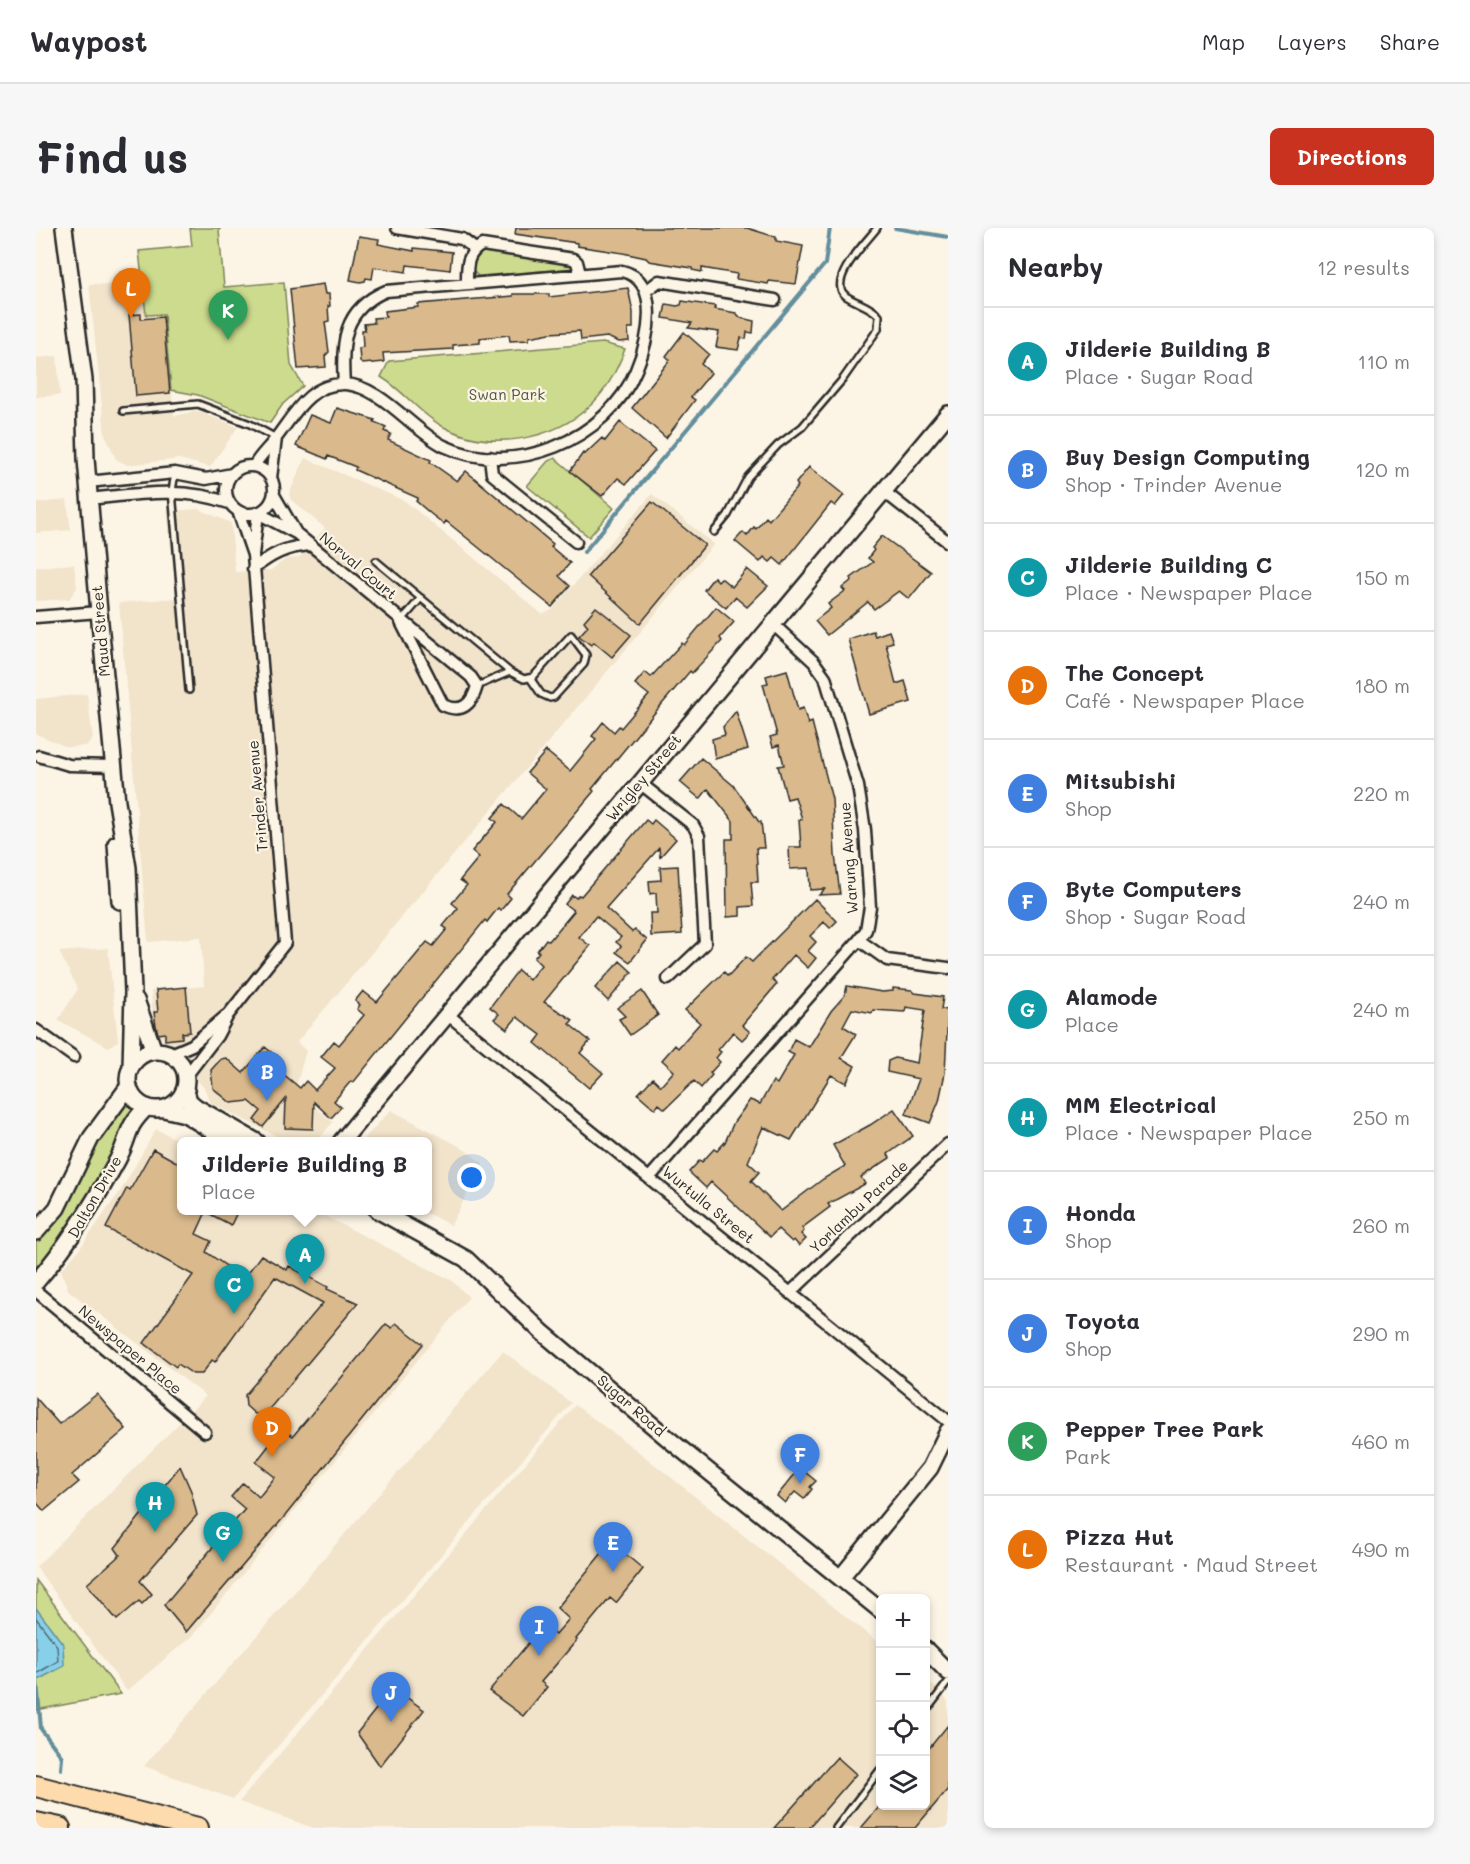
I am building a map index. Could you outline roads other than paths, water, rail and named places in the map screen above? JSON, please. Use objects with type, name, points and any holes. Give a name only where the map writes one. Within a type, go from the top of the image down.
[{"type":"highway","points":[[36,1786],[198,1828]]},
{"type":"highway","points":[[36,1823],[60,1828]]},
{"type":"main road","name":"Maud Street","points":[[64,228],[72,298],[74,378],[86,459],[117,802],[117,872],[122,914],[129,941],[133,992],[131,1067]]},
{"type":"main road","name":"Wrigley Street","points":[[344,1137],[773,624],[882,490],[948,414]]},
{"type":"main road","name":"Maud Street","points":[[133,992],[154,1051]]},
{"type":"main road","points":[[222,1137],[185,1114],[164,1108],[147,1107],[132,1096],[129,1086],[131,1067],[137,1059],[154,1051],[171,1054],[178,1059],[186,1081],[189,1101],[248,1137]]},
{"type":"main road","points":[[164,1108],[179,1100],[186,1081]]},
{"type":"main road","name":"Dalton Drive","points":[[36,1232],[57,1208],[91,1138],[129,1086]]},
{"type":"main road","name":"Dalton Drive","points":[[36,1282],[67,1246],[120,1156],[129,1125],[147,1107]]},
{"type":"main road","name":"Sugar Road","points":[[386,1215],[466,1259],[542,1332],[671,1441],[842,1576],[876,1606]]},
{"type":"main road","points":[[842,1576],[930,1468],[948,1431]]},
{"type":"main road","points":[[930,1654],[948,1672]]},
{"type":"street","points":[[397,228],[462,239],[475,249]]},
{"type":"street","points":[[467,283],[467,261],[475,249],[491,245],[573,259],[577,262],[580,274]]},
{"type":"street","points":[[254,466],[296,407],[314,393],[344,384],[366,390],[388,403],[415,428],[445,446],[490,457],[542,452],[575,438],[610,410],[636,372],[643,350],[648,313],[646,291],[642,282],[633,274],[622,271],[386,291],[369,298],[345,334],[344,384]]},
{"type":"street","points":[[646,291],[659,281],[775,300]]},
{"type":"street","points":[[89,500],[172,491],[209,495],[229,503],[238,511],[258,513],[266,509],[274,495],[271,478],[276,438]]},
{"type":"street","points":[[490,457],[492,474],[576,542]]},
{"type":"street","points":[[88,482],[175,473],[206,479],[254,466],[267,472],[271,478]]},
{"type":"street","points":[[229,503],[226,488],[233,473]]},
{"type":"street","points":[[882,490],[948,542]]},
{"type":"street","name":"Norval Court","points":[[274,495],[296,533]]},
{"type":"street","name":"Trinder Avenue","points":[[238,511],[253,555]]},
{"type":"street","name":"Norval Court","points":[[258,513],[296,533],[401,622],[471,677],[477,686],[473,700],[463,708],[453,710],[443,705],[401,622]]},
{"type":"street","name":"Trinder Avenue","points":[[186,1081],[228,1015],[285,943],[253,555],[258,513]]},
{"type":"street","points":[[254,569],[270,555],[289,547],[310,545]]},
{"type":"street","points":[[36,616],[99,612]]},
{"type":"street","name":"Warung Avenue","points":[[650,1177],[866,930],[870,906],[865,830],[858,786],[825,677],[814,662],[773,624]]},
{"type":"street","points":[[39,756],[69,765],[114,766]]},
{"type":"street","points":[[640,783],[693,825],[699,836],[705,944],[668,979]]},
{"type":"street","points":[[859,940],[887,960],[948,968]]},
{"type":"street","name":"Wurtulla Street","points":[[447,1014],[948,1421]]},
{"type":"street","name":"Trinder Avenue","points":[[171,1054],[192,1045],[228,1015]]},
{"type":"street","points":[[36,1030],[74,1057]]},
{"type":"street","name":"Yorlambu Parade","points":[[791,1292],[948,1144]]},
{"type":"street","name":"Newspaper Place","points":[[36,1291],[205,1432]]},
{"type":"lane","points":[[714,532],[728,515],[748,477],[778,445],[802,427],[843,379],[878,329],[881,319],[876,312],[847,296],[840,288],[843,272],[877,228]]},
{"type":"lane","points":[[123,411],[198,404],[250,424],[276,438]]},
{"type":"lane","points":[[175,473],[172,491],[189,690]]},
{"type":"lane","points":[[376,561],[510,672],[520,677],[530,678]]},
{"type":"lane","points":[[401,622],[421,598]]},
{"type":"lane","points":[[571,635],[586,655],[584,664],[554,697],[545,697],[530,678],[571,635]]},
{"type":"lane","points":[[477,686],[510,672]]},
{"type":"lane","points":[[930,1706],[948,1682]]},
{"type":"lane","points":[[836,1828],[876,1775]]},
{"type":"water","points":[[36,1608],[63,1644],[64,1666],[36,1681]]},
{"type":"waterway","points":[[584,552],[825,264],[830,228]]},
{"type":"waterway","points":[[895,228],[948,237]]},
{"type":"waterway","points":[[37,1681],[41,1729],[62,1757],[61,1769]]},
{"type":"place","name":"Pizza Hut","points":[[131,318]]},
{"type":"place","name":"Pepper Tree Park","points":[[228,340]]},
{"type":"place","name":"Buy Design Computing","points":[[267,1101]]},
{"type":"place","name":"Jilderie Building B","points":[[305,1284]]},
{"type":"place","name":"Jilderie Building C","points":[[234,1314]]},
{"type":"place","name":"The Concept","points":[[272,1457]]},
{"type":"place","name":"Byte Computers","points":[[800,1484]]},
{"type":"place","name":"MM Electrical","points":[[155,1532]]},
{"type":"place","name":"Alamode","points":[[223,1562]]},
{"type":"place","name":"Mitsubishi","points":[[613,1572]]},
{"type":"place","name":"Honda","points":[[539,1656]]},
{"type":"place","name":"Toyota","points":[[391,1722]]},
{"type":"park label","name":"Swan Park","points":[[507,395]]}]
